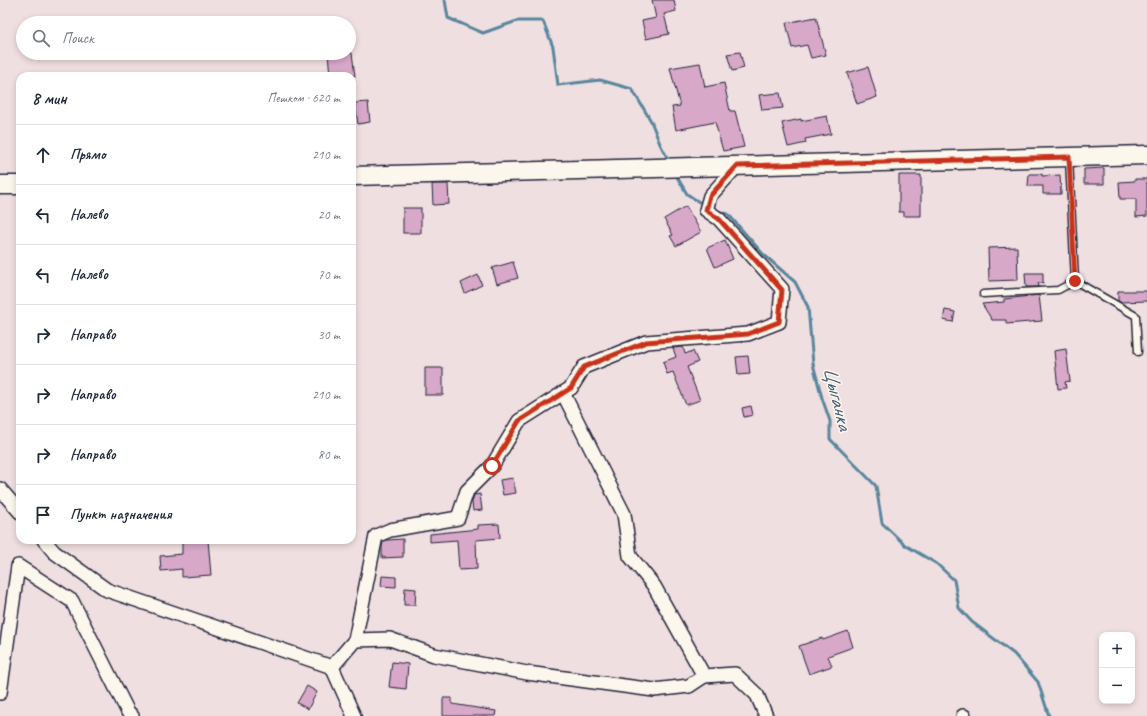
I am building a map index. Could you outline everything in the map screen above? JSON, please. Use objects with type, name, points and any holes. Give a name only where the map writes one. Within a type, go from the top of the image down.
[{"type":"street","points":[[356,176],[1147,155]]},
{"type":"street","points":[[332,667],[355,640],[376,536],[390,530],[458,518],[467,490],[492,466],[519,421],[571,388],[584,367],[646,342],[748,334],[779,322],[782,290],[719,219],[706,210],[710,196],[737,166]]},
{"type":"street","points":[[0,185],[16,185]]},
{"type":"street","points":[[563,393],[624,514],[630,556],[654,586],[704,676]]},
{"type":"street","points":[[0,489],[16,507]]},
{"type":"street","points":[[47,544],[54,552],[107,590],[332,667],[354,716]]},
{"type":"street","points":[[0,693],[18,566],[72,601],[128,712],[132,716]]},
{"type":"street","points":[[355,640],[390,639],[434,655],[527,673],[654,690],[689,686],[704,676],[735,674],[757,695],[766,716]]},
{"type":"lane","points":[[1069,157],[1075,281]]},
{"type":"lane","points":[[983,294],[1058,290],[1075,281]]},
{"type":"lane","points":[[1075,281],[1136,316],[1138,352]]},
{"type":"building","points":[[652,0],[674,0],[676,11],[664,14],[669,34],[646,39],[642,21],[656,18]]},
{"type":"building","points":[[816,17],[826,55],[811,58],[807,45],[792,48],[786,23]]},
{"type":"building","points":[[740,52],[744,68],[732,71],[727,54]]},
{"type":"building","points":[[329,60],[353,60],[354,72],[330,72]]},
{"type":"building","points":[[700,63],[705,87],[724,83],[730,111],[735,111],[744,147],[723,151],[715,122],[676,130],[672,107],[680,106],[670,68]]},
{"type":"building","points":[[868,67],[877,97],[857,104],[847,73]]},
{"type":"building","points":[[780,93],[783,108],[762,110],[759,95]]},
{"type":"building","points":[[368,102],[370,122],[358,124],[356,103]]},
{"type":"building","points":[[827,116],[831,134],[805,139],[806,143],[788,147],[782,123]]},
{"type":"building","points":[[1104,168],[1104,184],[1084,184],[1084,169]]},
{"type":"building","points":[[1029,174],[1042,174],[1042,176],[1060,175],[1061,194],[1043,194],[1043,186],[1028,186]]},
{"type":"building","points":[[899,175],[921,175],[921,216],[904,216],[904,212],[899,212]]},
{"type":"building","points":[[1135,179],[1147,179],[1147,216],[1136,217],[1136,199],[1120,199],[1119,182],[1135,181]]},
{"type":"building","points":[[432,184],[448,184],[449,204],[433,205]]},
{"type":"building","points":[[686,206],[701,232],[676,246],[670,236],[673,235],[664,219]]},
{"type":"building","points":[[403,208],[421,208],[421,233],[403,233]]},
{"type":"building","points":[[725,240],[733,259],[715,267],[707,248]]},
{"type":"building","points":[[1017,247],[1018,280],[989,281],[988,248]]},
{"type":"building","points":[[513,262],[518,278],[497,284],[492,268]]},
{"type":"building","points":[[1025,273],[1043,273],[1043,283],[1038,283],[1039,287],[1026,287]]},
{"type":"building","points":[[478,275],[482,285],[465,293],[461,283]]},
{"type":"building","points":[[1118,291],[1147,291],[1147,301],[1120,302],[1118,301]]},
{"type":"building","points":[[1039,295],[1042,321],[1006,324],[1006,320],[992,320],[982,304],[1004,302],[1004,299]]},
{"type":"building","points":[[945,310],[955,312],[953,322],[943,320]]},
{"type":"building","points":[[683,347],[685,354],[693,351],[698,362],[687,367],[700,400],[686,405],[673,372],[667,374],[663,362],[676,357],[673,348]]},
{"type":"building","points":[[1066,349],[1070,381],[1065,382],[1066,388],[1058,389],[1054,351]]},
{"type":"building","points":[[748,356],[750,374],[738,375],[736,357]]},
{"type":"building","points":[[425,368],[443,368],[443,395],[425,395]]},
{"type":"building","points":[[751,406],[753,415],[744,417],[742,408]]},
{"type":"building","points":[[513,478],[516,493],[503,495],[500,480]]},
{"type":"building","points":[[480,494],[482,510],[473,511],[472,502],[474,495]]},
{"type":"building","points":[[499,524],[500,538],[476,540],[477,569],[459,570],[457,540],[430,542],[430,534],[478,529],[478,525]]},
{"type":"building","points":[[403,539],[403,557],[382,558],[383,542],[387,540]]},
{"type":"building","points":[[182,544],[208,544],[211,575],[182,577],[182,569],[161,571],[160,556],[182,554]]},
{"type":"building","points":[[382,576],[396,577],[396,587],[381,586]]},
{"type":"building","points":[[405,588],[416,589],[415,605],[404,605]]},
{"type":"building","points":[[848,631],[853,647],[828,656],[832,666],[809,674],[799,646],[822,638],[823,640]]},
{"type":"building","points":[[392,662],[408,664],[406,689],[389,687]]},
{"type":"building","points":[[307,686],[317,692],[308,709],[297,703]]},
{"type":"building","points":[[443,698],[452,698],[452,704],[496,711],[495,716],[443,716]]},
{"type":"waterway","name":"Цыганка","points":[[445,0],[448,18],[483,33],[517,21],[543,21],[553,47],[558,85],[600,80],[632,89],[651,121],[668,159]]},
{"type":"waterway","name":"Цыганка","points":[[677,177],[687,194],[699,202]]},
{"type":"waterway","name":"Цыганка","points":[[718,211],[728,214],[763,254],[795,282],[808,307],[813,364],[830,421],[830,439],[876,486],[882,523],[905,545],[937,564],[954,580],[959,608],[972,622],[1014,654],[1038,682],[1049,716]]},
{"type":"route","points":[[492,466],[519,421],[571,388],[584,367],[646,342],[748,334],[779,322],[782,290],[719,219],[706,210],[710,196],[737,166],[1069,157],[1075,281]]}]
